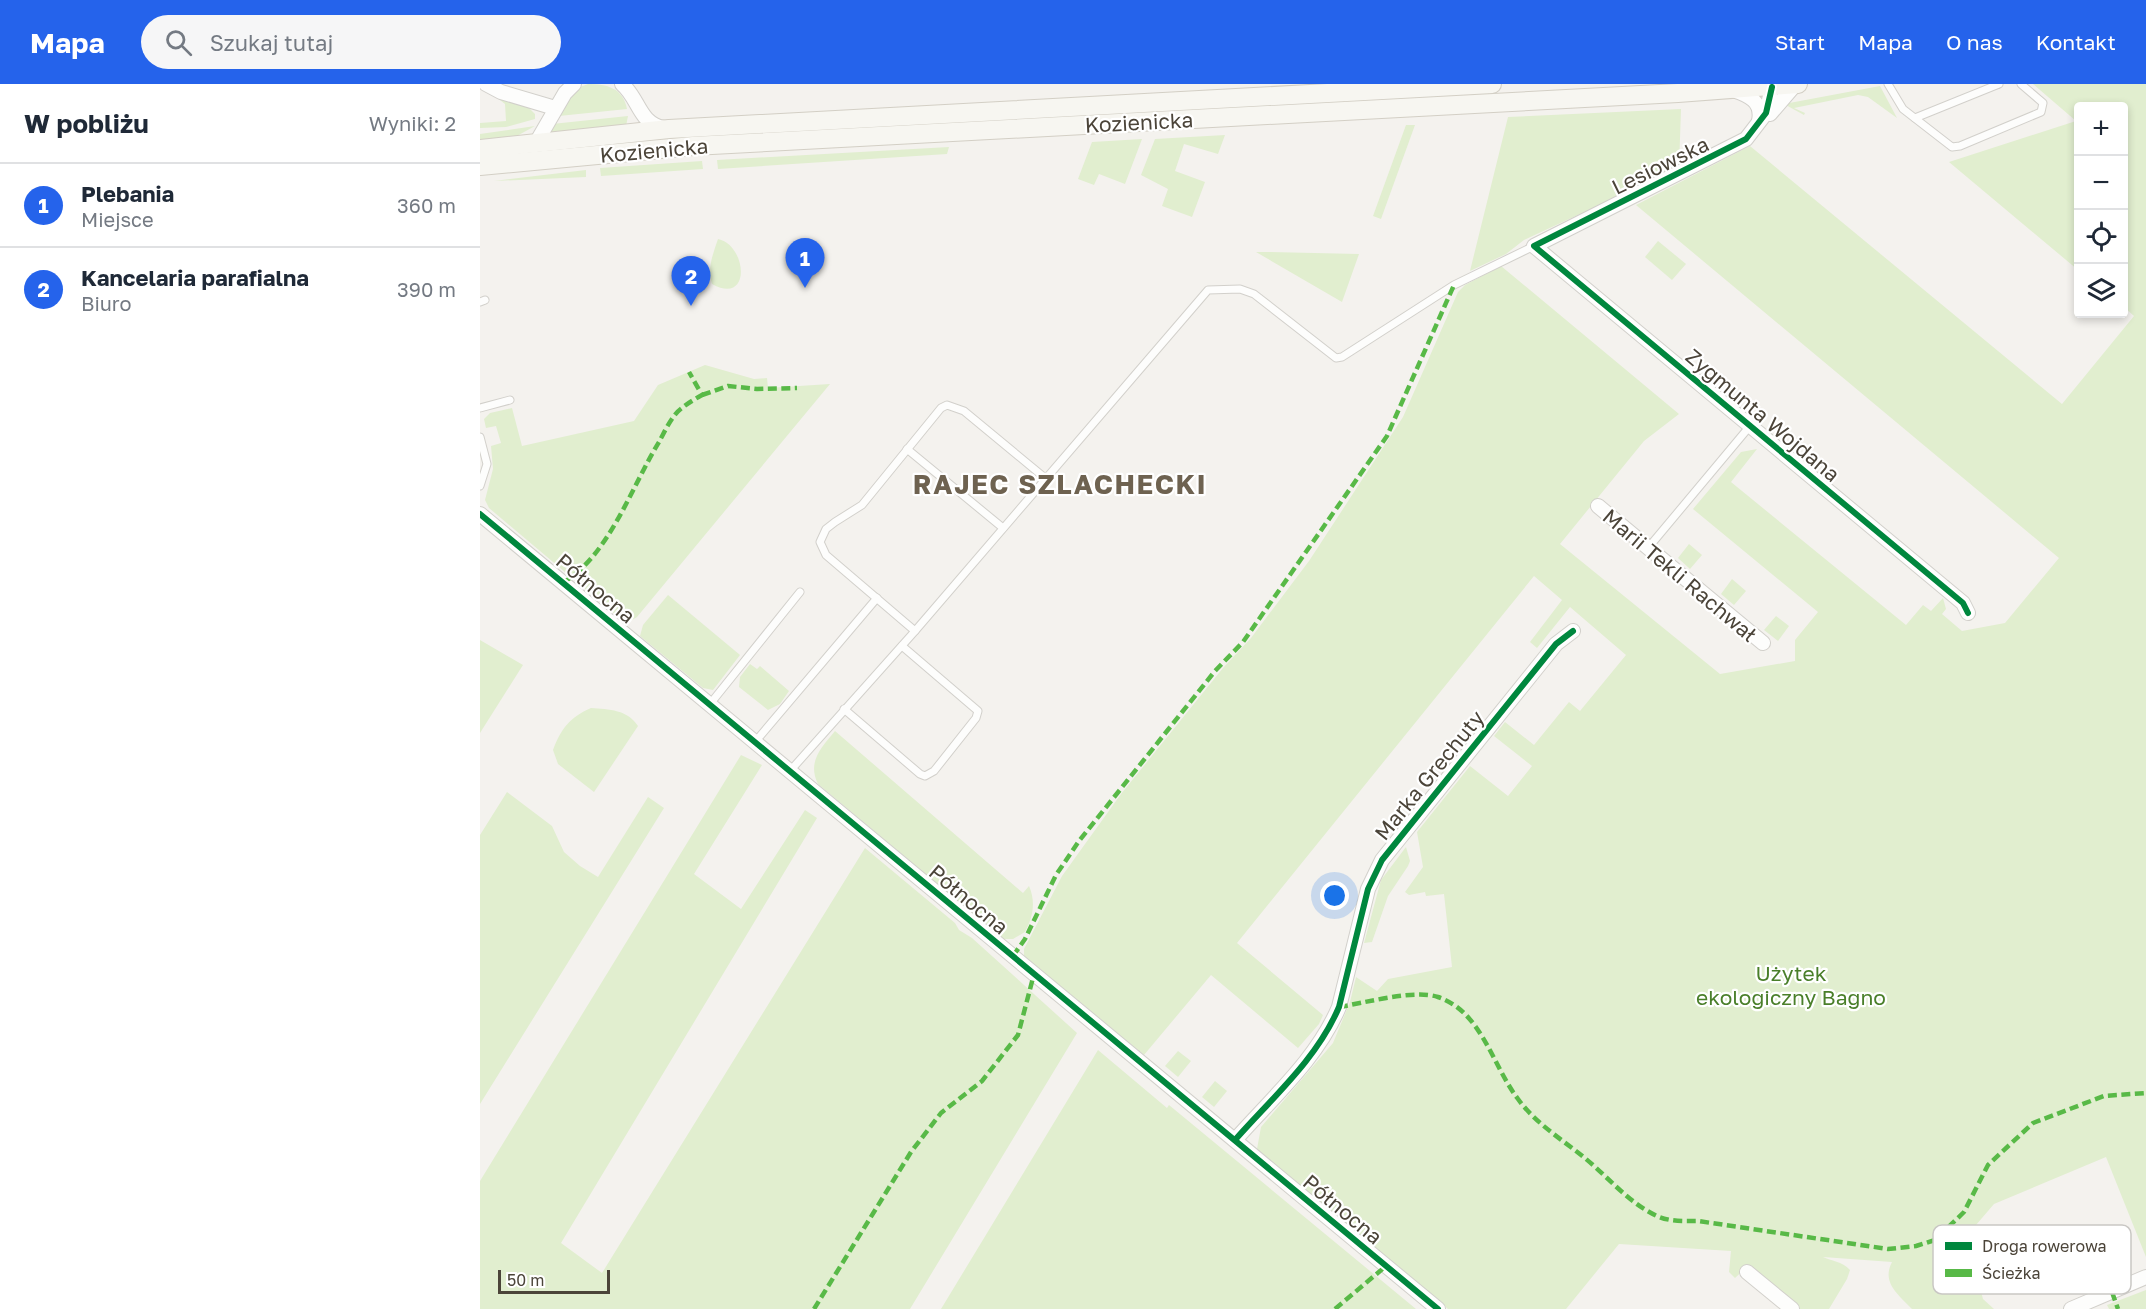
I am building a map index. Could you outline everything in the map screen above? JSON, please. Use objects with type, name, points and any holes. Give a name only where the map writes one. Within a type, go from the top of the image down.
[{"type":"main road","name":"Kozienicka","points":[[480,148],[669,129],[1414,86],[1492,84]]},
{"type":"main road","name":"Kozienicka","points":[[480,166],[709,145],[1796,84]]},
{"type":"street","points":[[486,84],[501,92],[555,108]]},
{"type":"street","points":[[536,143],[564,93],[574,84]]},
{"type":"street","points":[[622,84],[634,97],[640,112],[648,122],[669,129]]},
{"type":"street","points":[[1758,126],[1796,84]]},
{"type":"street","name":"Lesiowska","points":[[1534,246],[1737,145],[1758,126],[1766,113],[1772,85]]},
{"type":"street","points":[[1730,89],[1756,102],[1760,115],[1758,126]]},
{"type":"street","points":[[608,153],[632,133],[640,112]]},
{"type":"street","name":"Zygmunta Wojdana","points":[[1534,246],[1963,603],[1968,613]]},
{"type":"street","name":"Marii Tekli Rachwał","points":[[1598,506],[1763,643]]},
{"type":"street","name":"Północna","points":[[480,514],[1438,1309]]},
{"type":"street","name":"Marka Grechuty","points":[[1235,1140],[1314,1052],[1332,1022],[1339,1007],[1368,888],[1382,860],[1556,644],[1574,631]]},
{"type":"street","points":[[1747,1272],[1792,1309]]},
{"type":"street","points":[[2131,1283],[2146,1277]]},
{"type":"street","points":[[2071,1309],[2106,1294]]},
{"type":"lane","points":[[1888,84],[1899,104],[1915,118],[1948,145],[1960,146],[2041,112],[2043,104],[2021,84]]},
{"type":"lane","points":[[1915,118],[1999,84]]},
{"type":"lane","name":"Lesiowska","points":[[1045,478],[1208,290],[1240,288],[1254,294],[1336,358],[1342,357],[1454,285],[1534,246]]},
{"type":"lane","points":[[480,408],[510,400]]},
{"type":"lane","points":[[790,771],[902,646],[915,631],[1003,528],[1045,478],[964,411],[946,405],[940,408],[862,505],[826,529],[820,542],[826,555],[915,631]]},
{"type":"lane","points":[[1648,548],[1750,426]]},
{"type":"lane","points":[[480,437],[488,464],[480,486]]},
{"type":"lane","points":[[907,449],[1003,528]]},
{"type":"lane","points":[[710,704],[800,592]]},
{"type":"lane","points":[[755,742],[877,598]]},
{"type":"lane","points":[[844,710],[920,774],[925,776],[934,771],[976,718],[978,711],[902,646]]},
{"type":"green space","points":[[588,84],[608,86],[618,92],[627,109],[559,116],[575,89]]},
{"type":"green space","name":"Użytek ekologiczny Bagno","points":[[2033,84],[2146,84],[2146,1257],[2106,1157],[1994,1204],[1976,1225],[1933,1225],[1933,1294],[1982,1294],[1983,1299],[1994,1309],[1912,1309],[1897,1294],[1890,1282],[1889,1269],[1892,1262],[1823,1257],[1847,1267],[1850,1270],[1847,1279],[1829,1309],[1798,1309],[1747,1267],[1735,1278],[1729,1272],[1731,1251],[1619,1244],[1566,1309],[1448,1309],[1257,1149],[1261,1127],[1333,1043],[1350,1002],[1356,977],[1377,991],[1388,979],[1452,967],[1444,894],[1426,896],[1425,892],[1409,895],[1405,892],[1423,867],[1417,832],[1470,766],[1508,796],[1532,766],[1494,736],[1505,722],[1534,745],[1569,702],[1580,711],[1626,655],[1570,607],[1537,648],[1530,642],[1562,600],[1534,576],[1237,943],[1323,1015],[1319,1024],[1298,1048],[1211,975],[1144,1055],[1024,956],[1024,949],[1062,876],[1121,794],[1223,668],[1251,638],[1309,561],[1403,417],[1458,292],[1465,285],[1501,266],[1679,414],[1644,441],[1560,544],[1720,674],[1795,661],[1795,640],[1818,612],[1693,509],[1741,452],[1757,449],[1731,482],[1906,625],[1923,605],[1931,611],[1943,598],[1946,609],[1942,614],[1962,631],[2005,623],[2059,558],[1636,205],[1750,146],[2062,404],[2134,316],[2128,311],[2128,102],[2074,102],[2074,119]]},
{"type":"green space","points":[[1880,86],[1897,118],[1868,97],[1858,95],[1794,108],[1805,113],[1804,115],[1784,104]]},
{"type":"green space","points":[[495,96],[529,104],[529,108],[535,114],[535,119],[506,127],[480,128],[480,123],[506,121],[505,104]]},
{"type":"green space","points":[[1681,109],[1679,168],[1524,240],[1506,254],[1470,271],[1508,117]]},
{"type":"green space","points":[[628,116],[626,126],[548,134],[552,124]]},
{"type":"green space","points":[[2074,122],[2074,267],[1949,162]]},
{"type":"green space","points":[[1406,125],[1415,125],[1381,219],[1373,216]]},
{"type":"green space","points":[[535,126],[515,137],[480,140],[480,134]]},
{"type":"green space","points":[[1225,135],[1218,154],[1184,144],[1175,171],[1205,182],[1192,217],[1162,206],[1168,189],[1141,175],[1155,139]]},
{"type":"green space","points":[[1142,139],[1125,184],[1099,174],[1094,185],[1078,179],[1092,142]]},
{"type":"green space","points":[[949,147],[947,154],[718,169],[717,160]]},
{"type":"green space","points":[[702,161],[703,169],[601,176],[600,168]]},
{"type":"green space","points":[[586,170],[586,177],[494,181]]},
{"type":"green space","points":[[718,239],[728,244],[735,252],[739,262],[741,272],[739,281],[734,287],[725,289],[712,284],[710,267]]},
{"type":"green space","points":[[1658,241],[1686,264],[1672,280],[1645,257]]},
{"type":"green space","points":[[1256,252],[1269,252],[1359,254],[1342,302]]},
{"type":"green space","points":[[705,365],[754,379],[767,378],[768,388],[830,384],[637,617],[629,622],[623,621],[489,508],[485,500],[493,469],[491,446],[501,443],[496,426],[486,428],[484,419],[490,413],[512,408],[522,446],[634,421],[658,385]]},
{"type":"green space","points":[[1689,544],[1702,555],[1690,569],[1678,558]]},
{"type":"green space","points":[[1732,579],[1746,591],[1734,605],[1721,594]]},
{"type":"green space","points":[[668,595],[740,655],[713,690],[703,688],[640,636],[643,625]]},
{"type":"green space","points":[[1776,616],[1789,626],[1778,641],[1764,630]]},
{"type":"green space","points":[[480,640],[523,665],[480,733]]},
{"type":"green space","points":[[750,664],[757,669],[760,666],[789,691],[780,704],[768,710],[739,687],[740,677]]},
{"type":"green space","points":[[591,708],[623,714],[638,726],[594,792],[558,764],[553,750],[567,724],[577,715]]},
{"type":"green space","points":[[835,731],[1023,893],[1029,886],[1033,909],[1025,932],[1013,939],[1003,939],[818,784],[814,769],[815,762],[821,749]]},
{"type":"green space","points":[[741,755],[762,765],[694,874],[741,909],[805,810],[817,818],[561,1243],[602,1273],[865,848],[955,923],[959,930],[972,938],[1077,1033],[910,1309],[480,1309],[480,1181]]},
{"type":"green space","points":[[507,792],[552,826],[564,852],[580,866],[598,877],[648,797],[664,808],[480,1104],[480,835]]},
{"type":"green space","points":[[1406,847],[1410,861],[1408,866],[1388,896],[1372,942],[1364,943],[1381,880]]},
{"type":"green space","points":[[1098,1050],[1167,1108],[1169,1105],[1416,1309],[941,1309]]},
{"type":"green space","points":[[1178,1051],[1191,1061],[1178,1077],[1165,1066]]},
{"type":"green space","points":[[1215,1081],[1227,1091],[1214,1107],[1202,1097]]},
{"type":"green space","points":[[2146,1290],[2146,1309],[2109,1309],[2107,1305]]},
{"type":"marked path","points":[[1013,956],[1025,939],[1056,875],[1079,841],[1215,671],[1243,642],[1387,436],[1454,285]]},
{"type":"marked path","points":[[564,582],[580,570],[607,537],[672,419],[684,406],[702,395],[689,372]]},
{"type":"marked path","points":[[702,395],[728,386],[757,389],[797,388]]},
{"type":"marked path","points":[[814,1309],[911,1152],[941,1113],[982,1081],[1018,1035],[1034,974]]},
{"type":"marked path","points":[[1339,1007],[1416,995],[1438,997],[1453,1004],[1476,1027],[1525,1108],[1629,1198],[1662,1218],[1698,1221],[1888,1249],[1916,1246],[1933,1241]]},
{"type":"marked path","points":[[1951,1225],[1964,1212],[1988,1165],[2033,1123],[2104,1096],[2146,1093]]},
{"type":"marked path","points":[[1335,1309],[1386,1266]]},
{"type":"marked path","points":[[2113,1294],[2118,1309]]},
{"type":"cycle path","points":[[1772,87],[1766,113],[1746,139],[1534,246],[1963,603],[1968,613]]},
{"type":"cycle path","points":[[480,514],[1438,1309]]},
{"type":"cycle path","points":[[1235,1140],[1293,1077],[1330,1026],[1339,1007],[1368,889],[1382,860],[1556,644],[1573,631]]},
{"type":"place","name":"Plebania","points":[[805,288]]},
{"type":"place","name":"Kancelaria parafialna","points":[[691,306]]},
{"type":"district","name":"RAJEC SZLACHECKI","points":[[1060,484]]}]
